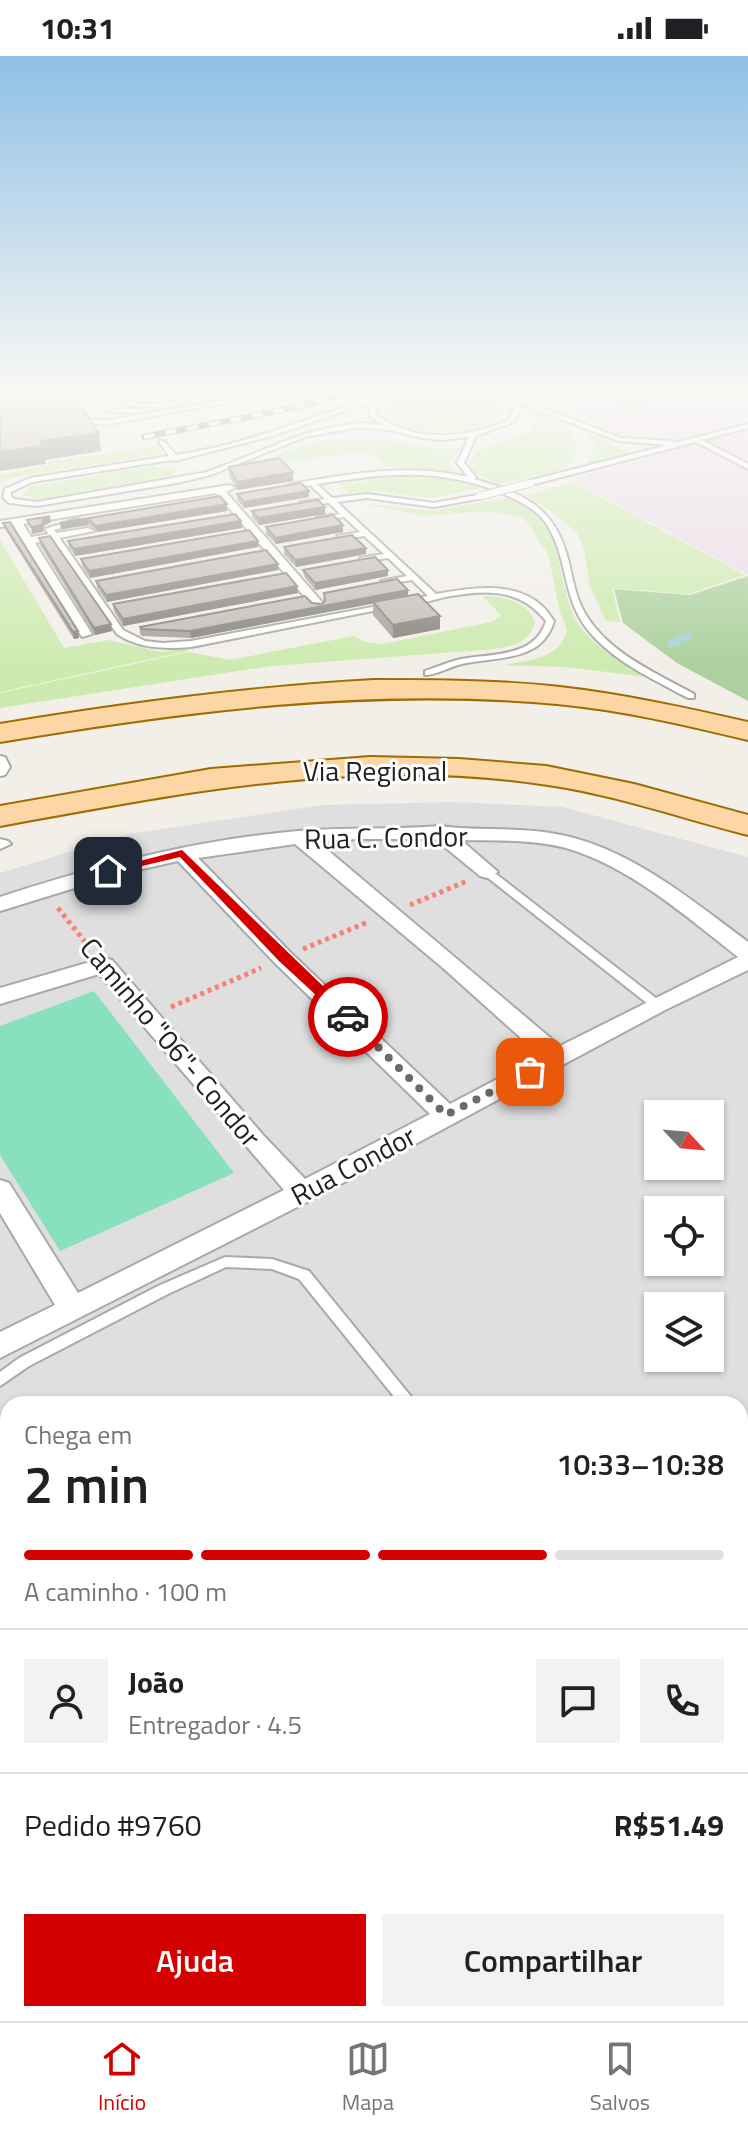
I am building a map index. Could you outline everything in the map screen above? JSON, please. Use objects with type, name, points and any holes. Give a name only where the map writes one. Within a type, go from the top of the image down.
[{"type":"main road","points":[[0,719],[219,683],[428,673],[562,680],[691,696],[748,711]]},
{"type":"main road","points":[[0,733],[107,714],[268,693],[419,687],[548,694],[618,702],[748,731]]},
{"type":"main road","name":"Via Regional","points":[[1,835],[205,780],[280,771],[414,768],[532,775],[584,784],[748,825]]},
{"type":"street","points":[[0,524],[228,492],[239,514],[314,600]]},
{"type":"street","points":[[16,522],[86,634]]},
{"type":"street","points":[[28,541],[56,541],[89,535]]},
{"type":"street","points":[[0,760],[3,767],[0,772]]},
{"type":"street","points":[[439,832],[487,872]]},
{"type":"street","name":"Rua C. Condor","points":[[0,904],[42,889],[182,853],[301,838],[439,832],[575,844],[621,866],[748,953]]},
{"type":"street","points":[[301,838],[558,1058]]},
{"type":"street","points":[[182,853],[283,958],[446,1115]]},
{"type":"street","name":"Rua Condor","points":[[0,1346],[302,1193],[657,1005],[748,961]]},
{"type":"street","points":[[0,996],[104,965]]},
{"type":"street","name":"Caminho \"06\"- Condor","points":[[104,965],[255,1143],[302,1193]]},
{"type":"street","points":[[0,1190],[72,1309]]},
{"type":"lane","points":[[20,484],[8,491],[7,497],[12,501],[37,504],[161,484]]},
{"type":"lane","points":[[283,488],[308,484]]},
{"type":"lane","points":[[313,484],[434,597]]},
{"type":"lane","points":[[484,484],[525,502],[549,521],[558,540],[579,612],[601,639],[637,665],[691,696]]},
{"type":"lane","points":[[299,505],[375,497],[424,505],[528,484]]},
{"type":"lane","points":[[228,492],[59,524],[49,529],[120,632],[126,637],[150,644],[191,644],[474,590],[511,594],[537,605],[550,621],[544,638],[520,651],[462,661],[428,673]]},
{"type":"lane","points":[[224,517],[254,512]]},
{"type":"lane","points":[[314,520],[345,515]]},
{"type":"lane","points":[[239,533],[269,528]]},
{"type":"lane","points":[[333,539],[364,534]]},
{"type":"lane","points":[[256,553],[286,548]]},
{"type":"lane","points":[[346,563],[387,556]]},
{"type":"lane","points":[[72,562],[87,559]]},
{"type":"lane","points":[[275,576],[305,571]]},
{"type":"lane","points":[[368,585],[412,578]]},
{"type":"lane","points":[[87,584],[103,581]]},
{"type":"lane","points":[[296,598],[314,600],[325,593]]},
{"type":"lane","points":[[103,608],[118,605]]},
{"type":"lane","points":[[120,632],[134,629]]},
{"type":"lane","points":[[487,872],[657,1005]]},
{"type":"lane","points":[[0,1380],[24,1362],[163,1290],[225,1262],[272,1264],[304,1275],[402,1396]]},
{"type":"path","points":[[389,913],[487,872]]},
{"type":"path","name":"Caminho \"06\"- Condor","points":[[42,889],[104,965]]},
{"type":"shaded area","points":[[579,484],[748,484],[748,575]]},
{"type":"shaded area","points":[[452,802],[563,807],[748,857],[748,1396],[0,1396],[0,873],[128,834],[323,805]]},
{"type":"green space","points":[[126,484],[38,500],[23,495],[30,486]]},
{"type":"green space","points":[[339,484],[467,484],[481,488],[431,498],[375,491],[349,493]]},
{"type":"green space","points":[[576,484],[745,575],[688,594],[612,588],[620,622],[606,621],[590,587],[584,549],[577,533],[526,495]]},
{"type":"green space","points":[[507,498],[543,523],[554,546],[572,611],[584,632],[609,654],[647,677],[566,667],[503,665],[550,653],[564,640],[567,630],[560,612],[548,554],[524,518],[488,511],[423,516],[362,503],[431,511]]},
{"type":"green space","points":[[0,540],[64,648],[109,640],[161,652],[185,648],[188,651],[0,692]]},
{"type":"green space","points":[[748,576],[748,701],[677,663],[623,623],[614,589],[690,595]]},
{"type":"green space","points":[[483,597],[510,600],[528,610],[535,623],[527,637],[499,648],[271,666],[0,708],[0,693],[189,652],[230,660],[354,636],[365,642],[382,644],[491,622],[501,615]]},
{"type":"green space","points":[[94,991],[234,1173],[60,1251],[0,1155],[0,1026]]},
{"type":"building","points":[[297,484],[302,484],[309,491],[244,502],[237,494]]},
{"type":"building","points":[[220,496],[227,504],[96,526],[88,519],[60,523]]},
{"type":"building","points":[[318,500],[325,507],[258,518],[252,511]]},
{"type":"building","points":[[235,514],[241,521],[74,549],[68,541]]},
{"type":"building","points":[[333,515],[343,525],[275,538],[266,527]]},
{"type":"building","points":[[50,516],[43,520],[42,525],[31,527],[27,520]]},
{"type":"building","points":[[10,522],[78,631],[73,632],[3,523]]},
{"type":"building","points":[[249,530],[258,541],[89,571],[81,559]]},
{"type":"building","points":[[352,535],[366,548],[295,560],[284,547]]},
{"type":"building","points":[[50,536],[111,624],[94,628],[39,538]]},
{"type":"building","points":[[266,550],[278,564],[106,595],[96,581]]},
{"type":"building","points":[[375,557],[388,570],[315,583],[303,570]]},
{"type":"building","points":[[286,573],[297,586],[123,619],[113,604]]},
{"type":"building","points":[[397,579],[408,590],[190,631],[140,627],[305,596],[312,603],[322,604],[325,601],[324,593]]},
{"type":"building","points":[[418,594],[440,616],[393,625],[373,602]]},
{"type":"waterway","points":[[671,644],[689,636]]},
{"type":"way so far","points":[[348,1017],[446,1115],[530,1072]]},
{"type":"route","points":[[108,871],[182,853],[283,958],[348,1017]]}]
